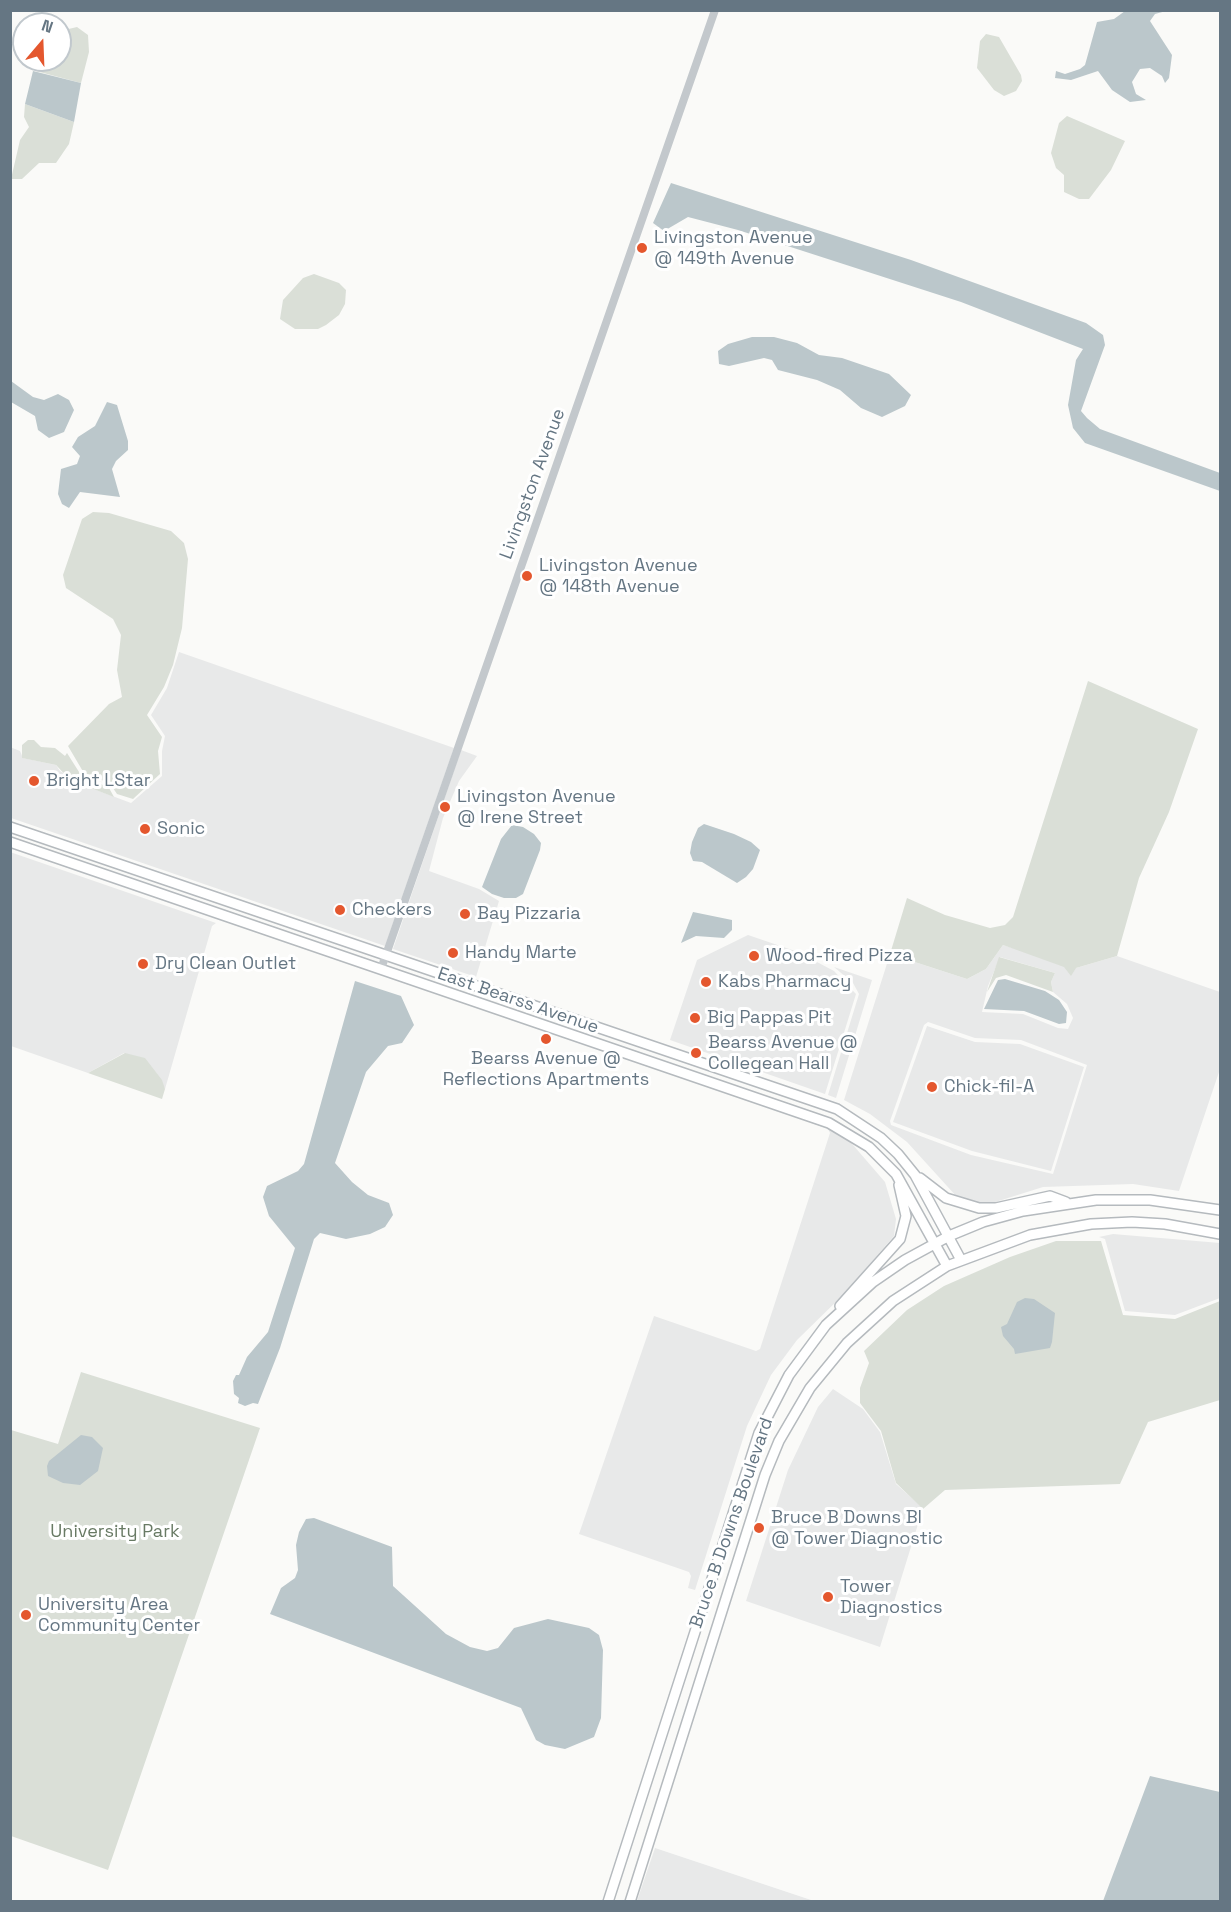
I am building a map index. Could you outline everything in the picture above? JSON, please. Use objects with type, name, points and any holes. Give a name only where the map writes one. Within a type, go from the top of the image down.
[{"type":"main road","name":"East Bearss Avenue","points":[[10,827],[837,1109],[881,1138],[915,1175],[961,1260]]},
{"type":"main road","name":"East Bearss Avenue","points":[[10,842],[829,1123],[869,1147],[896,1174],[947,1266]]},
{"type":"main road","points":[[826,1325],[848,1294],[900,1239],[906,1216],[896,1174]]},
{"type":"main road","points":[[915,1175],[945,1198],[979,1208],[996,1208],[1050,1196],[1068,1203]]},
{"type":"main road","name":"Bruce B Downs Boulevard","points":[[608,1902],[759,1433],[789,1375],[826,1325],[873,1282],[949,1236],[993,1219],[1068,1203],[1150,1200],[1221,1210]]},
{"type":"main road","name":"Bruce B Downs Boulevard","points":[[630,1902],[765,1474],[779,1441],[810,1388],[847,1343],[893,1301],[947,1266],[1030,1235],[1091,1224],[1132,1222],[1165,1224],[1221,1234]]},
{"type":"street","name":"Livingston Avenue","points":[[381,969],[715,10]]},
{"type":"shaded area","points":[[1125,11],[1166,11],[1155,14],[1150,21],[1172,55],[1169,78],[1165,83],[1162,76],[1150,68],[1140,69],[1132,82],[1136,94],[1146,100],[1130,102],[1112,90],[1098,71],[1071,80],[1055,78],[1056,71],[1065,74],[1085,65],[1097,22],[1114,19]]},
{"type":"shaded area","points":[[33,72],[81,83],[74,122],[25,104]]},
{"type":"shaded area","points":[[671,183],[911,260],[1086,323],[1103,335],[1105,345],[1081,411],[1100,429],[1220,473],[1220,491],[1085,443],[1073,428],[1068,405],[1076,360],[1083,349],[961,302],[738,230],[688,217],[664,231],[653,223]]},
{"type":"shaded area","points":[[752,337],[774,337],[797,343],[819,355],[842,358],[889,374],[911,395],[905,406],[882,417],[861,408],[840,390],[817,380],[778,370],[772,360],[764,358],[729,366],[719,364],[718,351],[728,344]]},
{"type":"shaded area","points":[[11,381],[33,397],[44,400],[58,394],[69,400],[74,410],[64,432],[49,438],[38,430],[35,416],[11,402]]},
{"type":"shaded area","points":[[107,402],[117,405],[128,441],[128,450],[116,461],[112,469],[120,497],[80,492],[69,508],[62,504],[58,494],[61,469],[77,464],[80,456],[72,447],[78,437],[95,426]]},
{"type":"shaded area","points":[[179,652],[454,748],[385,946],[11,818],[10,747],[20,751],[23,758],[56,765],[60,771],[83,785],[131,803],[162,776],[162,751],[165,736],[151,715],[167,688]]},
{"type":"shaded area","points":[[461,750],[477,756],[459,781],[443,818],[429,871],[479,889],[499,901],[476,977],[393,949]]},
{"type":"shaded area","points":[[704,824],[734,834],[751,842],[760,850],[753,869],[746,877],[737,883],[702,862],[693,861],[690,853],[692,842],[698,828]]},
{"type":"shaded area","points":[[512,825],[523,827],[534,834],[541,843],[523,894],[516,898],[504,898],[482,887],[501,839]]},
{"type":"shaded area","points":[[10,852],[216,923],[212,926],[165,1089],[156,1073],[124,1053],[88,1073],[11,1046]]},
{"type":"shaded area","points":[[693,912],[732,920],[732,930],[724,938],[696,936],[681,943]]},
{"type":"shaded area","points":[[748,935],[798,952],[834,971],[856,994],[825,1094],[670,1040],[697,960]]},
{"type":"shaded area","points":[[1003,945],[1076,968],[1117,956],[1220,992],[1220,1069],[1179,1191],[1133,1184],[1043,1187],[989,1204],[979,1204],[957,1197],[907,1142],[870,1114],[844,1100],[890,954],[967,979],[986,969]],"holes":[[[1000,957],[1055,973],[1051,982],[1053,992],[1067,1004],[1073,1018],[1068,1029],[1058,1028],[1023,1014],[982,1012],[988,986]],[[928,1022],[975,1038],[1021,1040],[1087,1065],[1053,1174],[971,1155],[891,1125],[890,1121],[924,1025]]]},
{"type":"shaded area","points":[[834,967],[872,980],[836,1098],[828,1095],[859,994],[853,983]]},
{"type":"shaded area","points":[[1005,979],[1045,991],[1059,1000],[1067,1012],[1066,1023],[1059,1024],[1024,1011],[984,1009],[998,980]]},
{"type":"shaded area","points":[[355,981],[401,996],[414,1025],[402,1043],[388,1046],[366,1072],[335,1163],[352,1182],[368,1195],[389,1203],[393,1215],[385,1227],[370,1234],[346,1239],[320,1233],[314,1239],[280,1348],[258,1404],[245,1406],[238,1403],[239,1398],[234,1394],[233,1381],[236,1375],[239,1375],[247,1357],[268,1332],[295,1248],[269,1216],[263,1197],[267,1186],[298,1171],[304,1164]]},
{"type":"shaded area","points":[[927,1026],[975,1042],[1020,1044],[1084,1067],[1051,1171],[972,1151],[893,1122]]},
{"type":"shaded area","points":[[804,1120],[831,1129],[847,1138],[885,1182],[896,1219],[894,1236],[843,1295],[797,1340],[771,1375],[747,1426],[695,1590],[688,1588],[691,1576],[689,1572],[579,1534],[654,1316],[756,1351],[760,1349],[830,1133],[828,1129]]},
{"type":"shaded area","points":[[1113,1234],[1220,1243],[1220,1298],[1175,1315],[1125,1311],[1105,1239],[1099,1237]]},
{"type":"shaded area","points":[[1025,1298],[1034,1299],[1055,1313],[1052,1342],[1050,1348],[1015,1354],[1014,1349],[1003,1336],[1001,1327],[1007,1324],[1017,1302]]},
{"type":"shaded area","points":[[833,1389],[863,1409],[880,1432],[896,1484],[923,1508],[880,1647],[746,1601],[788,1470],[818,1407]]},
{"type":"shaded area","points":[[81,1435],[92,1437],[103,1448],[98,1471],[80,1485],[63,1483],[48,1476],[49,1461]]},
{"type":"shaded area","points":[[314,1518],[392,1547],[393,1586],[446,1634],[470,1647],[487,1651],[498,1648],[514,1628],[548,1619],[589,1628],[599,1635],[603,1650],[601,1718],[594,1737],[565,1749],[545,1745],[536,1740],[521,1708],[270,1614],[281,1588],[295,1578],[298,1570],[296,1545],[299,1532],[306,1519]]},
{"type":"shaded area","points":[[1150,1776],[1220,1792],[1220,1901],[1103,1901]]},
{"type":"shaded area","points":[[655,1848],[814,1901],[637,1901]]},
{"type":"green space","points":[[77,27],[88,35],[89,52],[81,83],[40,72],[72,72],[72,28]]},
{"type":"green space","points":[[986,34],[999,37],[1021,75],[1022,81],[1016,91],[1004,96],[994,90],[977,68],[980,41]]},
{"type":"green space","points":[[25,104],[74,122],[69,144],[56,163],[39,163],[22,179],[11,179],[20,140],[29,127],[24,117]]},
{"type":"green space","points":[[1067,116],[1125,141],[1111,170],[1089,199],[1079,199],[1064,192],[1064,175],[1056,168],[1051,153],[1059,123]]},
{"type":"green space","points":[[314,274],[339,283],[346,290],[345,304],[339,315],[318,329],[295,329],[280,319],[283,300],[303,278]]},
{"type":"green space","points":[[93,512],[109,513],[171,531],[184,543],[188,559],[182,628],[173,665],[164,687],[147,715],[162,737],[158,751],[160,774],[133,799],[117,794],[111,785],[100,779],[88,780],[68,746],[109,704],[122,697],[117,670],[121,635],[113,619],[66,588],[63,575],[82,519]]},
{"type":"green space","points":[[1088,681],[1198,729],[1169,812],[1139,878],[1117,956],[1076,968],[1071,976],[1064,967],[1003,945],[986,969],[967,979],[890,954],[907,898],[945,915],[990,928],[1005,925],[1013,917]]},
{"type":"green space","points":[[28,740],[34,740],[41,747],[55,748],[65,756],[67,753],[86,783],[99,783],[109,788],[114,797],[70,780],[56,765],[22,758],[22,745]]},
{"type":"green space","points":[[999,957],[1055,973],[1051,982],[1053,992],[1006,975],[996,978],[987,992]]},
{"type":"green space","points":[[125,1053],[145,1058],[162,1080],[165,1089],[162,1099],[88,1073]]},
{"type":"green space","points":[[1056,1241],[1101,1241],[1123,1315],[1175,1319],[1220,1301],[1220,1400],[1148,1422],[1120,1484],[945,1490],[923,1509],[896,1483],[881,1431],[860,1403],[860,1388],[869,1363],[864,1351],[907,1310],[944,1286],[1010,1257]]},
{"type":"green space","name":"University Park","points":[[81,1372],[260,1428],[108,1870],[11,1836],[11,1430],[58,1444]]},
{"type":"place","name":"Livingston Avenue @ 149th Avenue","points":[[642,248]]},
{"type":"place","name":"Livingston Avenue @ 148th Avenue","points":[[527,576]]},
{"type":"place","name":"Bright LStar","points":[[34,781]]},
{"type":"place","name":"Livingston Avenue @ Irene Street","points":[[445,807]]},
{"type":"place","name":"Sonic","points":[[145,829]]},
{"type":"place","name":"Checkers","points":[[340,910]]},
{"type":"place","name":"Bay Pizzaria","points":[[465,914]]},
{"type":"place","name":"Handy Marte","points":[[453,953]]},
{"type":"place","name":"Wood-fired Pizza","points":[[754,956]]},
{"type":"place","name":"Dry Clean Outlet","points":[[143,964]]},
{"type":"place","name":"Kabs Pharmacy","points":[[706,982]]},
{"type":"place","name":"Big Pappas Pit","points":[[695,1018]]},
{"type":"place","name":"Bearss Avenue @ Reflections Apartments","points":[[546,1039]]},
{"type":"place","name":"Bearss Avenue @ Collegean Hall","points":[[696,1053]]},
{"type":"place","name":"Chick-fil-A","points":[[932,1087]]},
{"type":"place","name":"Bruce B Downs Bl @ Tower Diagnostic","points":[[759,1528]]},
{"type":"place","name":"Tower Diagnostics","points":[[828,1597]]},
{"type":"place","name":"University Area Community Center","points":[[26,1615]]}]
